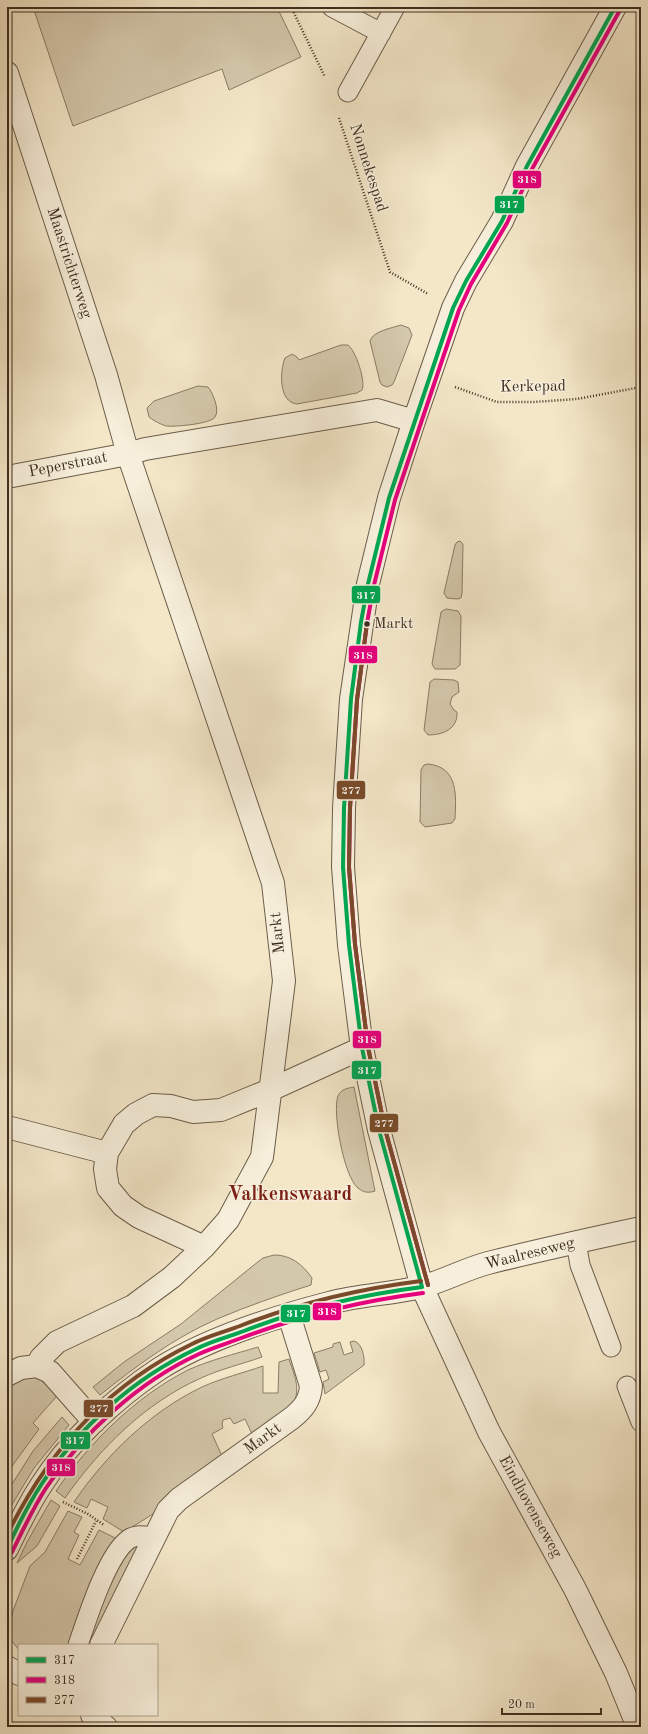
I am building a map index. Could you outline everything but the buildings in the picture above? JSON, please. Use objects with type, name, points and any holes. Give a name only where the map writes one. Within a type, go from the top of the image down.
[{"type":"street","points":[[7,1549],[20,1521],[40,1486],[68,1449],[94,1422],[125,1394],[165,1365],[196,1348],[288,1315],[330,1303],[422,1287],[379,1130],[362,1048],[349,945],[343,866],[344,808],[351,699],[368,584],[389,498],[428,378],[453,308],[466,281],[502,221],[527,166],[615,7]]},
{"type":"street","name":"Maastrichterweg","points":[[7,73],[106,375],[128,454]]},
{"type":"street","points":[[128,454],[145,449],[377,410],[414,420]]},
{"type":"street","name":"Peperstraat","points":[[7,477],[128,454]]},
{"type":"street","name":"Markt","points":[[37,1366],[41,1358],[57,1342],[133,1306],[172,1277],[204,1247],[228,1220],[262,1157],[284,981],[273,883],[128,454]]},
{"type":"street","points":[[204,1247],[140,1217],[123,1206],[108,1188],[105,1169],[107,1153],[124,1124],[136,1114],[153,1105],[171,1106],[193,1112],[220,1110],[270,1090],[362,1048]]},
{"type":"street","points":[[7,1126],[107,1153]]},
{"type":"street","name":"Waalreseweg","points":[[422,1287],[486,1264],[641,1228]]},
{"type":"street","name":"Eindhovenseweg","points":[[422,1287],[489,1432],[582,1603],[616,1673],[638,1727]]},
{"type":"street","name":"Markt","points":[[101,1644],[153,1537],[168,1510],[179,1499],[292,1418],[308,1402],[311,1386],[288,1315]]},
{"type":"street","points":[[7,1375],[21,1368],[37,1366],[50,1372],[94,1422]]},
{"type":"street","points":[[7,1667],[18,1673]]},
{"type":"street","points":[[93,1716],[106,1727]]},
{"type":"lane","points":[[332,7],[380,34]]},
{"type":"lane","points":[[348,92],[395,7]]},
{"type":"lane","points":[[576,1242],[580,1265],[612,1347]]},
{"type":"lane","points":[[627,1386],[641,1422]]},
{"type":"lane","points":[[78,1644],[91,1609],[111,1563],[119,1549],[129,1539],[141,1535],[153,1537]]},
{"type":"path","points":[[292,7],[327,80]]},
{"type":"path","name":"Nonnekespad","points":[[338,114],[390,272],[453,308]]},
{"type":"path","name":"Kerkepad","points":[[428,378],[497,402],[534,402],[577,398],[641,387]]},
{"type":"path","points":[[40,1486],[65,1504],[88,1514],[96,1521],[129,1539]]},
{"type":"path","points":[[77,1559],[96,1521]]},
{"type":"shaded area","points":[[33,7],[277,7],[301,57],[229,90],[222,69],[73,126]]},
{"type":"shaded area","points":[[401,325],[409,328],[412,335],[394,382],[392,385],[387,387],[382,385],[380,382],[370,341],[379,332]]},
{"type":"shaded area","points":[[341,345],[348,345],[354,353],[363,380],[362,390],[357,393],[297,404],[286,398],[282,385],[282,370],[285,358],[292,354],[299,360]]},
{"type":"shaded area","points":[[198,386],[208,387],[214,397],[217,410],[215,417],[212,419],[207,422],[166,426],[149,417],[147,408],[154,401]]},
{"type":"shaded area","points":[[460,541],[463,544],[461,598],[447,598],[444,593],[455,545]]},
{"type":"shaded area","points":[[446,609],[458,611],[461,616],[460,665],[455,669],[435,669],[432,664],[441,612]]},
{"type":"shaded area","points":[[434,679],[454,680],[458,682],[459,692],[452,697],[450,704],[457,712],[457,718],[452,727],[448,730],[439,734],[428,735],[424,730],[430,682]]},
{"type":"shaded area","points":[[428,764],[438,766],[445,771],[454,784],[456,802],[455,819],[452,823],[425,827],[420,822],[421,770],[424,765]]},
{"type":"shaded area","points":[[354,1087],[375,1191],[371,1192],[364,1192],[360,1190],[353,1182],[340,1144],[337,1116],[338,1096],[343,1090]]},
{"type":"shaded area","points":[[280,1255],[296,1261],[312,1278],[311,1285],[252,1305],[201,1327],[156,1353],[100,1395],[93,1387],[124,1362],[181,1324],[263,1258]]},
{"type":"shaded area","points":[[354,1341],[361,1347],[364,1365],[325,1394],[323,1382],[329,1379],[326,1370],[320,1372],[314,1353],[333,1347],[333,1344],[340,1342],[344,1355],[353,1352],[350,1342]]},
{"type":"shaded area","points":[[258,1347],[262,1357],[201,1378],[161,1400],[125,1429],[109,1445],[93,1462],[65,1498],[56,1491],[83,1456],[114,1423],[132,1407],[168,1381],[196,1366]]},
{"type":"shaded area","points":[[289,1359],[297,1388],[292,1405],[252,1434],[245,1419],[234,1424],[230,1418],[223,1420],[223,1428],[212,1434],[222,1456],[161,1503],[153,1514],[124,1532],[103,1519],[108,1507],[91,1499],[87,1508],[74,1502],[100,1468],[130,1436],[147,1422],[183,1397],[202,1387],[225,1378],[263,1366],[263,1393],[278,1393],[279,1362]]},
{"type":"shaded area","points":[[35,1377],[42,1381],[57,1396],[33,1423],[39,1429],[7,1473],[7,1389],[19,1379]]},
{"type":"shaded area","points":[[62,1417],[69,1425],[34,1468],[7,1513],[7,1492],[33,1451]]},
{"type":"shaded area","points":[[51,1500],[60,1506],[37,1546],[17,1563],[27,1542]]},
{"type":"shaded area","points":[[68,1511],[82,1517],[74,1532],[79,1535],[68,1559],[80,1565],[99,1530],[117,1539],[70,1644],[18,1644],[18,1649],[11,1640],[9,1629],[13,1611],[30,1566],[45,1552]]},
{"type":"shaded area","points":[[135,1545],[138,1546],[89,1644],[86,1644],[112,1578],[129,1548]]},
{"type":"transit line","name":"317","points":[[422,1287],[379,1130],[362,1048],[349,945],[343,867],[344,808],[351,699],[361,622],[368,584],[389,498],[453,308],[466,281],[502,221],[527,166],[615,7]]},
{"type":"transit line","name":"318","points":[[428,1285],[385,1129],[368,1047],[355,944],[349,867],[350,808],[357,700],[367,623],[374,585],[395,500],[459,310],[471,284],[507,223],[532,169],[620,10]]},
{"type":"transit line","name":"277","points":[[367,623],[357,700],[350,808],[349,867],[355,944],[368,1047],[385,1129],[428,1285]]},
{"type":"transit line","name":"277","points":[[7,1535],[23,1504],[41,1475],[61,1448],[83,1423],[107,1400],[133,1379],[161,1361],[204,1339],[284,1310],[374,1288],[421,1281]]},
{"type":"transit line","name":"317","points":[[7,1549],[36,1493],[72,1444],[109,1406],[151,1374],[173,1361],[214,1341],[309,1309],[354,1298],[422,1287]]},
{"type":"transit line","name":"318","points":[[12,1552],[41,1496],[77,1447],[114,1410],[155,1379],[176,1366],[205,1352],[266,1329],[332,1310],[377,1300],[423,1293]]},
{"type":"place","name":"Markt","points":[[367,624]]},
{"type":"district","name":"Valkenswaard","points":[[290,1195]]}]
